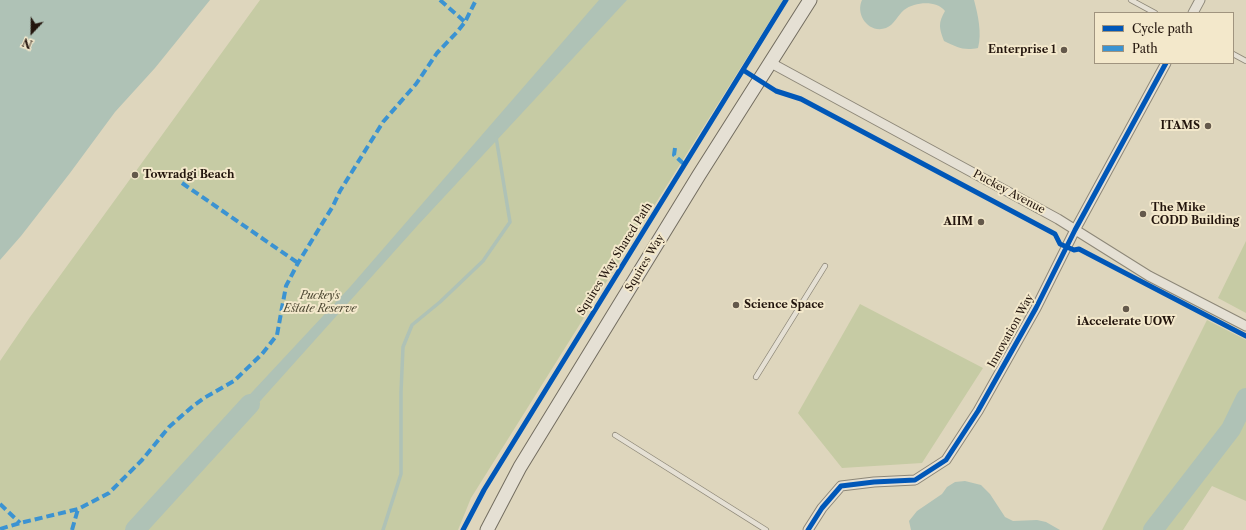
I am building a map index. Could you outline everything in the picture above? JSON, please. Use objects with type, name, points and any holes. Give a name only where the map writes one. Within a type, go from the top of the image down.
[{"type":"main road","name":"Squires Way","points":[[487,530],[520,467],[810,0]]},
{"type":"street","points":[[1194,12],[1200,0]]},
{"type":"street","name":"Puckey Avenue","points":[[770,63],[1058,219],[1150,276],[1246,326]]},
{"type":"street","name":"Innovation Way","points":[[808,530],[822,508],[841,486],[874,482],[915,480],[946,460],[978,411],[1036,308],[1075,230],[1165,64]]},
{"type":"lane","points":[[1131,0],[1153,12]]},
{"type":"lane","points":[[1234,55],[1246,61]]},
{"type":"lane","points":[[756,377],[824,266]]},
{"type":"lane","points":[[615,435],[766,530]]},
{"type":"green space","name":"Puckey's Estate Reserve","points":[[260,0],[783,0],[471,498],[458,530],[0,530],[0,361],[30,317]]},
{"type":"green space","points":[[1246,241],[1246,313],[1218,298]]},
{"type":"green space","points":[[860,304],[983,368],[922,463],[842,468],[798,413]]},
{"type":"green space","points":[[1207,320],[1246,340],[1246,501],[1212,486],[1183,530],[1102,530]]},
{"type":"shaded area","points":[[0,0],[210,0],[155,68],[115,112],[70,173],[21,236],[0,260]]},
{"type":"shaded area","points":[[599,0],[627,0],[418,225],[236,428],[226,420],[350,287]]},
{"type":"shaded area","points":[[862,0],[974,0],[980,30],[978,48],[964,49],[944,41],[940,26],[941,19],[945,11],[941,7],[925,3],[914,5],[904,10],[889,27],[880,29],[869,26],[865,22],[860,12]]},
{"type":"shaded area","points":[[965,481],[981,485],[990,494],[1005,517],[1013,521],[1037,520],[1046,522],[1060,530],[911,530],[909,521],[917,511],[942,494],[947,487],[955,482]]},
{"type":"waterway","points":[[383,530],[401,474],[401,392],[403,347],[412,325],[440,302],[483,261],[510,222],[496,137]]},
{"type":"waterway","points":[[1153,530],[1231,429],[1246,398]]},
{"type":"waterway","points":[[135,530],[250,404]]},
{"type":"marked path","points":[[440,0],[465,22]]},
{"type":"marked path","points":[[0,529],[78,509],[109,493],[142,460],[169,427],[204,398],[234,381],[262,354],[277,335],[286,286],[298,263],[333,206],[340,191],[383,122],[416,84],[437,53],[465,22],[476,0]]},
{"type":"marked path","points":[[675,148],[674,155],[685,165]]},
{"type":"marked path","points":[[182,183],[298,263]]},
{"type":"marked path","points":[[0,504],[20,523]]},
{"type":"marked path","points":[[72,530],[78,509]]},
{"type":"cycle path","name":"Squires Way Shared Path","points":[[463,530],[484,490],[786,0]]},
{"type":"cycle path","points":[[808,530],[822,508],[841,486],[874,482],[915,480],[946,460],[978,411],[1036,308],[1075,230],[1165,64]]},
{"type":"cycle path","points":[[743,70],[776,91],[801,99],[1055,234],[1060,244],[1074,250],[1079,249],[1246,336]]},
{"type":"place","name":"Enterprise 1","points":[[1064,50]]},
{"type":"place","name":"ITAMS","points":[[1208,126]]},
{"type":"place","name":"Towradgi Beach","points":[[135,175]]},
{"type":"place","name":"The Mike CODD Building","points":[[1143,214]]},
{"type":"place","name":"AIIM","points":[[981,222]]},
{"type":"place","name":"Science Space","points":[[736,305]]},
{"type":"place","name":"iAccelerate UOW","points":[[1126,309]]}]
